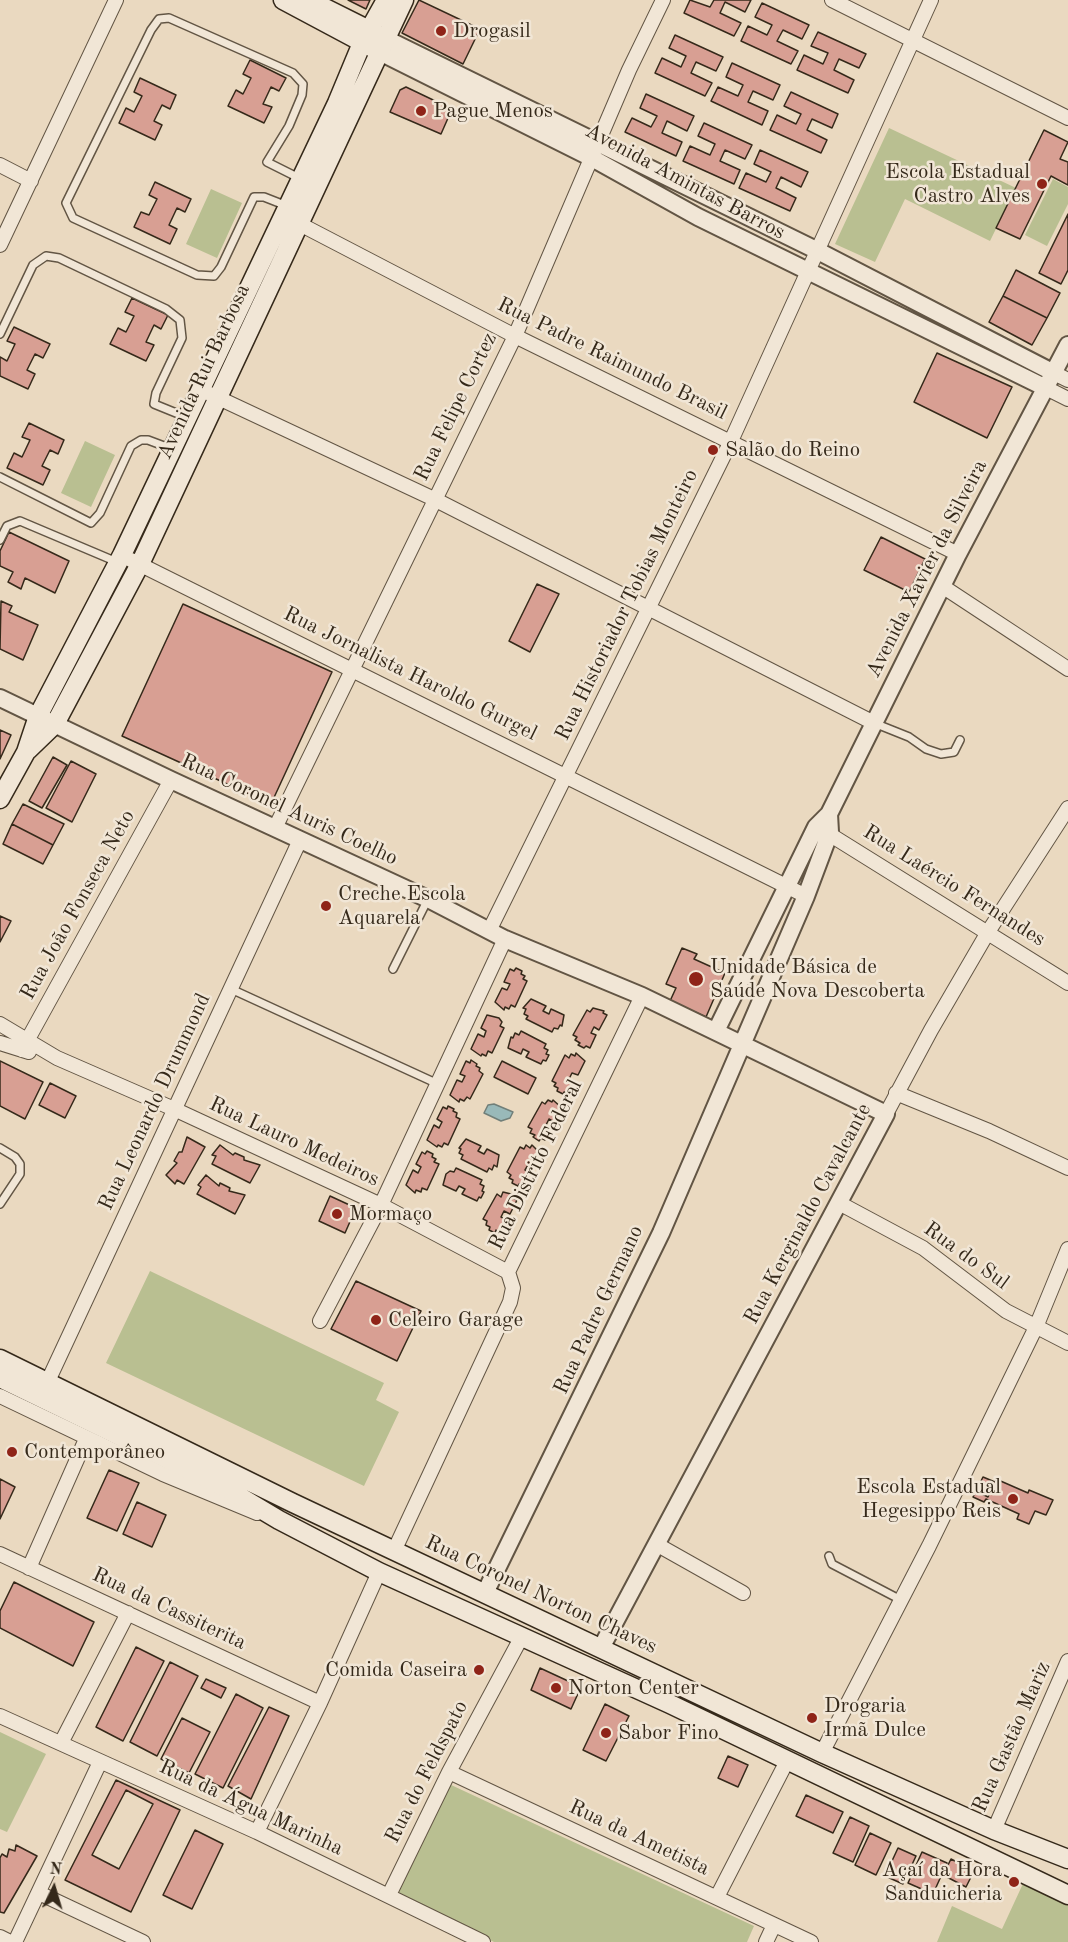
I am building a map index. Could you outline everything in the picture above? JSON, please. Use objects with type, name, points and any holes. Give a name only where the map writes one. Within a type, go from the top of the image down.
[{"type":"main road","name":"Avenida Amintas Barros","points":[[283,0],[374,41]]},
{"type":"main road","name":"Avenida Amintas Barros","points":[[309,0],[374,41]]},
{"type":"main road","name":"Avenida Rui Barbosa","points":[[26,752],[54,724],[140,564],[317,187],[374,41],[386,0]]},
{"type":"main road","name":"Avenida Rui Barbosa","points":[[0,799],[26,752],[38,716],[121,559],[186,417],[337,103],[374,41],[404,0]]},
{"type":"main road","name":"Rua Coronel Norton Chaves","points":[[0,1359],[394,1551],[822,1753],[994,1830],[1068,1859]]},
{"type":"main road","points":[[0,1378],[222,1486],[279,1520],[379,1572],[670,1704],[1068,1895]]},
{"type":"main road","points":[[443,1601],[439,1589],[441,1582],[455,1579]]},
{"type":"main road","points":[[670,1704],[680,1706],[684,1702],[686,1693],[680,1686]]},
{"type":"street","points":[[0,245],[116,0]]},
{"type":"street","name":"Rua Felipe Cortez","points":[[275,828],[515,336],[663,0]]},
{"type":"street","points":[[832,0],[1068,118]]},
{"type":"street","name":"Rua Historiador Tobias Monteiro","points":[[489,931],[567,776],[646,609],[731,441],[931,0]]},
{"type":"street","name":"Avenida Amintas Barros","points":[[374,41],[595,150],[816,250],[1061,376]]},
{"type":"street","name":"Avenida Amintas Barros","points":[[595,150],[698,217],[1068,399]]},
{"type":"street","points":[[0,165],[31,181]]},
{"type":"street","name":"Rua Padre Raimundo Brasil","points":[[284,211],[299,224],[515,336],[958,554]]},
{"type":"street","name":"Avenida Xavier da Silveira","points":[[742,1042],[806,896],[829,814],[876,725],[958,554],[1046,388],[1061,376],[1068,345]]},
{"type":"street","points":[[200,389],[434,499],[876,725]]},
{"type":"street","name":"Rua Jornalista Haroldo Gurgel","points":[[121,559],[140,564],[352,668],[806,896]]},
{"type":"street","points":[[942,586],[1068,669]]},
{"type":"street","name":"Rua Coronel Auris Coelho","points":[[0,698],[428,899],[505,939],[642,996],[886,1113]]},
{"type":"street","name":"Rua João Fonseca Neto","points":[[25,1044],[171,780]]},
{"type":"street","name":"Rua Kerginaldo Cavalcante","points":[[602,1648],[896,1093],[988,932],[1068,808]]},
{"type":"street","points":[[716,1031],[786,886],[823,830]]},
{"type":"street","name":"Rua Laércio Fernandes","points":[[823,830],[1068,983]]},
{"type":"street","name":"Rua Leonardo Drummond","points":[[48,1381],[300,840]]},
{"type":"street","points":[[320,1321],[381,1206],[505,939]]},
{"type":"street","name":"Rua Distrito Federal","points":[[394,1551],[510,1302],[513,1288],[508,1272],[642,996]]},
{"type":"street","name":"Rua Lauro Medeiros","points":[[0,1024],[25,1044],[174,1109],[381,1206],[508,1272]]},
{"type":"street","name":"Rua Padre Germano","points":[[485,1593],[661,1233],[742,1042]]},
{"type":"street","name":"Rua Lauro Medeiros","points":[[0,1043],[25,1044]]},
{"type":"street","points":[[896,1093],[978,1126],[1068,1168]]},
{"type":"street","name":"Rua do Sul","points":[[839,1203],[923,1248],[1006,1311],[1068,1343]]},
{"type":"street","points":[[822,1753],[901,1600],[1036,1327],[1068,1249]]},
{"type":"street","points":[[0,1396],[86,1439],[206,1494],[279,1520]]},
{"type":"street","points":[[29,1568],[86,1439]]},
{"type":"street","points":[[656,1544],[743,1593]]},
{"type":"street","name":"Rua da Cassiterita","points":[[0,1554],[320,1703]]},
{"type":"street","points":[[257,1832],[320,1703],[379,1572]]},
{"type":"street","points":[[61,1743],[128,1613]]},
{"type":"street","name":"Rua do Feldspato","points":[[389,1895],[449,1772],[521,1638]]},
{"type":"street","name":"Rua Gastão Mariz","points":[[994,1830],[1068,1661]]},
{"type":"street","name":"Rua da Água Marinha","points":[[0,1716],[257,1832],[483,1942]]},
{"type":"street","points":[[717,1897],[788,1761]]},
{"type":"street","points":[[15,1942],[100,1762]]},
{"type":"street","name":"Rua da Ametista","points":[[449,1772],[811,1942]]},
{"type":"street","points":[[39,1893],[143,1942]]},
{"type":"street","points":[[766,1942],[774,1925]]},
{"type":"street","points":[[0,1937],[10,1942]]},
{"type":"lane","points":[[284,211],[264,197],[254,197],[221,267],[214,276],[197,275],[73,218],[66,202],[151,30],[159,19],[169,18],[293,73],[303,84],[302,95],[290,126],[267,162],[317,187]]},
{"type":"lane","points":[[0,334],[33,265],[46,256],[59,258],[166,309],[180,320],[182,338],[156,393],[154,404],[186,417]]},
{"type":"lane","points":[[0,477],[91,523],[100,513],[131,446],[141,440],[148,440],[172,449]]},
{"type":"lane","points":[[0,540],[7,526],[21,521],[121,559]]},
{"type":"lane","points":[[876,725],[909,736],[926,749],[941,754],[954,752],[960,740]]},
{"type":"lane","points":[[393,969],[428,899]]},
{"type":"lane","points":[[231,989],[438,1084]]},
{"type":"lane","points":[[0,1148],[15,1157],[20,1164],[20,1174],[0,1204]]},
{"type":"lane","points":[[829,1556],[832,1564],[901,1600]]},
{"type":"green space","points":[[889,128],[1016,188],[990,241],[905,199],[875,262],[835,244]]},
{"type":"green space","points":[[1053,179],[1068,187],[1068,204],[1047,246],[1025,235]]},
{"type":"green space","points":[[211,189],[242,203],[217,258],[186,244]]},
{"type":"green space","points":[[85,441],[115,455],[91,507],[61,493]]},
{"type":"green space","points":[[150,1271],[384,1383],[376,1400],[399,1412],[364,1486],[106,1363]]},
{"type":"green space","points":[[0,1732],[46,1754],[7,1832],[0,1829]]},
{"type":"green space","points":[[449,1784],[754,1926],[747,1942],[494,1942],[394,1893]]},
{"type":"green space","points":[[1027,1875],[1068,1895],[1068,1942],[937,1942],[952,1906],[1002,1929]]},
{"type":"water","points":[[494,1104],[513,1112],[510,1118],[501,1121],[484,1113],[488,1105]]},
{"type":"building","points":[[348,0],[370,0],[366,9]]},
{"type":"building","name":"Drogasil","points":[[419,0],[480,29],[463,64],[402,33]]},
{"type":"building","points":[[690,0],[710,7],[714,0],[751,0],[745,12],[725,2],[720,13],[741,23],[734,36],[684,13]]},
{"type":"building","points":[[762,3],[809,25],[802,39],[783,30],[777,41],[798,51],[791,64],[741,41],[748,26],[767,35],[772,25],[755,17]]},
{"type":"building","points":[[818,32],[866,54],[859,68],[839,59],[834,70],[854,80],[848,93],[797,70],[804,55],[823,64],[828,53],[811,46]]},
{"type":"building","points":[[675,35],[723,57],[716,71],[696,62],[691,73],[712,83],[705,96],[655,73],[662,58],[681,67],[686,56],[669,48]]},
{"type":"building","points":[[250,60],[286,78],[279,91],[271,87],[263,104],[272,107],[264,123],[228,106],[236,90],[243,94],[251,78],[243,74]]},
{"type":"building","points":[[732,63],[780,85],[773,100],[753,91],[748,102],[768,111],[762,125],[711,101],[718,87],[738,96],[743,85],[726,77]]},
{"type":"building","points":[[140,78],[176,95],[170,109],[162,105],[154,121],[162,125],[155,140],[119,123],[126,108],[134,112],[142,96],[134,92]]},
{"type":"building","name":"Pague Menos","points":[[406,87],[452,109],[441,134],[390,112],[400,90]]},
{"type":"building","points":[[791,92],[838,114],[832,128],[812,119],[807,130],[827,140],[821,153],[770,130],[777,115],[796,124],[801,114],[784,106]]},
{"type":"building","points":[[646,94],[694,116],[687,131],[667,121],[662,133],[682,142],[676,156],[625,132],[632,118],[651,127],[657,116],[640,108]]},
{"type":"building","points":[[704,123],[752,145],[745,159],[725,150],[720,161],[740,170],[734,184],[683,161],[690,146],[710,155],[715,144],[698,136]]},
{"type":"building","name":"Escola Estadual Castro Alves","points":[[1044,130],[1068,142],[1060,159],[1068,162],[1068,185],[1051,176],[1020,239],[996,228]]},
{"type":"building","points":[[760,150],[808,172],[801,187],[781,177],[776,188],[796,198],[790,211],[739,188],[746,173],[766,182],[771,172],[754,164]]},
{"type":"building","points":[[155,182],[191,199],[185,212],[177,208],[169,225],[177,229],[170,244],[134,227],[141,212],[149,215],[157,199],[149,195]]},
{"type":"building","name":"Escola Estadual Castro Alves","points":[[1068,214],[1068,270],[1061,284],[1039,273]]},
{"type":"building","points":[[1016,270],[1060,293],[1047,318],[1003,296]]},
{"type":"building","points":[[1003,296],[1047,318],[1032,345],[989,322]]},
{"type":"building","points":[[132,298],[168,315],[161,329],[154,325],[146,342],[154,345],[146,361],[110,344],[118,328],[126,332],[134,316],[125,312]]},
{"type":"building","points":[[14,327],[50,344],[43,358],[35,354],[27,370],[35,374],[28,389],[0,376],[0,357],[7,361],[15,344],[7,341]]},
{"type":"building","points":[[937,353],[1012,387],[987,438],[914,402]]},
{"type":"building","points":[[29,423],[64,440],[58,454],[50,450],[42,466],[50,470],[43,485],[7,468],[14,453],[22,457],[30,440],[22,437]]},
{"type":"building","points":[[9,532],[69,561],[55,593],[25,578],[21,589],[8,582],[13,572],[0,566],[0,551]]},
{"type":"building","points":[[881,537],[925,559],[909,592],[864,570]]},
{"type":"building","points":[[537,584],[559,594],[530,652],[509,641]]},
{"type":"building","points":[[1,601],[12,606],[9,612],[38,625],[23,660],[0,649]]},
{"type":"building","points":[[183,604],[332,672],[271,804],[122,736]]},
{"type":"building","points":[[0,730],[11,735],[0,759]]},
{"type":"building","points":[[53,757],[67,765],[42,808],[29,801]]},
{"type":"building","points":[[71,761],[96,774],[72,822],[46,808]]},
{"type":"building","points":[[23,804],[64,824],[53,845],[12,824]]},
{"type":"building","points":[[12,824],[53,845],[43,864],[3,844]]},
{"type":"building","points":[[0,916],[11,921],[0,942]]},
{"type":"building","name":"Unidade Básica de Saúde Nova Descoberta","points":[[682,948],[697,954],[694,959],[725,973],[706,1017],[670,1001],[676,988],[666,984]]},
{"type":"building","points":[[516,968],[522,971],[521,974],[525,976],[523,979],[527,981],[515,1007],[511,1005],[509,1009],[505,1007],[504,1010],[495,1002],[502,988],[507,990],[510,984],[504,982],[510,969],[514,971]]},
{"type":"building","points":[[531,999],[546,1006],[543,1011],[549,1014],[551,1009],[564,1015],[562,1026],[560,1025],[558,1029],[554,1028],[552,1032],[526,1019],[528,1016],[524,1014],[526,1009],[523,1008]]},
{"type":"building","points":[[593,1008],[604,1011],[603,1013],[607,1015],[599,1030],[594,1027],[591,1033],[596,1035],[590,1048],[586,1046],[584,1048],[578,1045],[580,1043],[575,1040],[577,1037],[573,1035],[587,1010],[590,1012]]},
{"type":"building","points":[[487,1015],[499,1018],[502,1022],[500,1026],[504,1028],[492,1053],[488,1051],[486,1056],[482,1054],[481,1056],[471,1049],[478,1034],[484,1037],[486,1031],[481,1028]]},
{"type":"building","points":[[521,1031],[546,1044],[544,1048],[548,1050],[546,1054],[549,1055],[546,1061],[543,1060],[541,1064],[526,1057],[529,1052],[523,1049],[521,1054],[508,1048],[511,1037],[513,1038],[515,1033],[519,1035]]},
{"type":"building","points":[[576,1053],[585,1061],[578,1075],[572,1073],[569,1079],[575,1081],[568,1094],[564,1092],[563,1094],[557,1091],[558,1088],[554,1086],[556,1083],[552,1081],[565,1055],[569,1058],[571,1054],[575,1056]]},
{"type":"building","points":[[471,1060],[477,1064],[479,1071],[483,1074],[470,1099],[467,1097],[464,1101],[460,1099],[459,1102],[450,1095],[457,1080],[462,1082],[465,1076],[460,1074],[466,1061],[470,1063]]},
{"type":"building","points":[[0,1061],[43,1082],[25,1119],[0,1106]]},
{"type":"building","points":[[502,1061],[536,1078],[528,1094],[494,1077]]},
{"type":"building","points":[[50,1083],[76,1096],[65,1118],[39,1105]]},
{"type":"building","points":[[548,1100],[552,1102],[553,1100],[562,1108],[554,1122],[549,1119],[546,1125],[551,1128],[545,1140],[541,1138],[539,1141],[533,1137],[535,1135],[530,1133],[532,1129],[528,1127],[542,1102],[545,1104]]},
{"type":"building","points":[[448,1106],[454,1109],[453,1111],[457,1113],[456,1117],[460,1119],[448,1145],[444,1143],[442,1147],[438,1145],[437,1147],[427,1140],[434,1125],[439,1128],[442,1122],[437,1119],[443,1107],[447,1109]]},
{"type":"building","points":[[187,1137],[205,1147],[184,1184],[177,1180],[175,1184],[166,1175],[177,1163],[174,1161],[179,1152],[182,1152]]},
{"type":"building","points":[[466,1139],[481,1146],[478,1151],[484,1154],[487,1149],[499,1155],[497,1167],[494,1165],[492,1170],[489,1168],[487,1172],[461,1159],[463,1155],[459,1153],[461,1149],[459,1148]]},
{"type":"building","points":[[220,1145],[233,1155],[235,1153],[244,1157],[244,1160],[260,1165],[250,1183],[212,1164],[216,1156],[212,1155]]},
{"type":"building","points":[[526,1145],[530,1148],[532,1145],[540,1153],[533,1167],[528,1165],[525,1170],[530,1173],[523,1186],[519,1184],[518,1186],[512,1183],[513,1180],[509,1178],[511,1175],[507,1172],[520,1147],[524,1149]]},
{"type":"building","points":[[427,1151],[433,1154],[432,1157],[436,1159],[434,1162],[439,1164],[427,1190],[422,1188],[421,1192],[416,1190],[415,1193],[406,1185],[413,1170],[418,1173],[421,1167],[416,1164],[422,1152],[425,1154]]},
{"type":"building","points":[[456,1168],[482,1180],[480,1184],[484,1186],[482,1191],[484,1192],[477,1201],[462,1194],[465,1189],[459,1186],[456,1191],[443,1185],[446,1174],[450,1171],[454,1172]]},
{"type":"building","points":[[206,1175],[219,1186],[220,1183],[230,1188],[229,1191],[245,1195],[235,1214],[197,1194],[201,1187],[198,1185]]},
{"type":"building","points":[[503,1192],[515,1195],[513,1198],[517,1200],[510,1214],[504,1211],[501,1217],[507,1220],[500,1233],[496,1230],[495,1233],[489,1230],[490,1227],[486,1225],[487,1221],[483,1219],[497,1194],[501,1197]]},
{"type":"building","name":"Mormaço","points":[[330,1196],[356,1208],[345,1233],[319,1221]]},
{"type":"building","name":"Celeiro Garage","points":[[356,1281],[421,1311],[397,1361],[331,1329]]},
{"type":"building","points":[[109,1470],[139,1483],[117,1531],[87,1518]]},
{"type":"building","name":"Escola Estadual Hegesippo Reis","points":[[983,1477],[995,1482],[996,1479],[1028,1493],[1029,1490],[1053,1500],[1046,1515],[1035,1511],[1029,1524],[1017,1519],[1019,1514],[986,1499],[984,1502],[973,1497],[976,1491],[988,1497],[992,1488],[980,1483]]},
{"type":"building","points":[[0,1479],[15,1487],[0,1519]]},
{"type":"building","points":[[137,1502],[166,1515],[152,1547],[123,1534]]},
{"type":"building","points":[[14,1582],[94,1622],[73,1666],[0,1628],[0,1611]]},
{"type":"building","points":[[136,1647],[164,1661],[123,1741],[96,1727]]},
{"type":"building","points":[[170,1662],[198,1676],[157,1756],[130,1742]]},
{"type":"building","name":"Norton Center","points":[[540,1668],[581,1687],[571,1709],[531,1690]]},
{"type":"building","points":[[206,1679],[226,1688],[221,1698],[201,1688]]},
{"type":"building","points":[[236,1694],[263,1708],[223,1788],[195,1774]]},
{"type":"building","name":"Sabor Fino","points":[[605,1704],[629,1716],[606,1761],[583,1750]]},
{"type":"building","points":[[269,1707],[289,1716],[251,1799],[228,1786]]},
{"type":"building","points":[[182,1718],[210,1732],[189,1773],[161,1759]]},
{"type":"building","points":[[728,1756],[748,1765],[738,1787],[718,1778]]},
{"type":"building","points":[[116,1780],[180,1810],[131,1912],[65,1880]]},
{"type":"building","points":[[126,1790],[153,1804],[119,1869],[92,1855]]},
{"type":"building","points":[[806,1795],[843,1812],[833,1833],[796,1816]]},
{"type":"building","points":[[850,1817],[869,1826],[853,1862],[833,1853]]},
{"type":"building","points":[[195,1830],[223,1844],[192,1909],[163,1895]]},
{"type":"building","points":[[870,1833],[891,1843],[876,1875],[855,1865]]},
{"type":"building","points":[[16,1845],[37,1856],[4,1913],[0,1912],[0,1858],[2,1854],[7,1857],[9,1849],[15,1851]]},
{"type":"building","points":[[898,1848],[916,1856],[903,1884],[885,1876]]},
{"type":"building","points":[[922,1852],[947,1863],[933,1894],[908,1883]]},
{"type":"building","points":[[951,1859],[974,1871],[966,1887],[943,1875]]},
{"type":"place","name":"Drogasil","points":[[441,31]]},
{"type":"place","name":"Pague Menos","points":[[421,111]]},
{"type":"place","name":"Escola Estadual Castro Alves","points":[[1042,184]]},
{"type":"place","name":"Salão do Reino","points":[[713,450]]},
{"type":"place","name":"Creche Escola Aquarela","points":[[326,906]]},
{"type":"place","name":"Unidade Básica de Saúde Nova Descoberta","points":[[696,979]]},
{"type":"place","name":"Mormaço","points":[[337,1214]]},
{"type":"place","name":"Celeiro Garage","points":[[376,1320]]},
{"type":"place","name":"Contemporâneo","points":[[12,1452]]},
{"type":"place","name":"Escola Estadual Hegesippo Reis","points":[[1013,1499]]},
{"type":"place","name":"Comida Caseira","points":[[479,1670]]},
{"type":"place","name":"Norton Center","points":[[556,1688]]},
{"type":"place","name":"Drogaria Irmã Dulce","points":[[812,1718]]},
{"type":"place","name":"Sabor Fino","points":[[606,1733]]},
{"type":"place","name":"Açaí da Hora Sanduicheria","points":[[1014,1882]]}]
